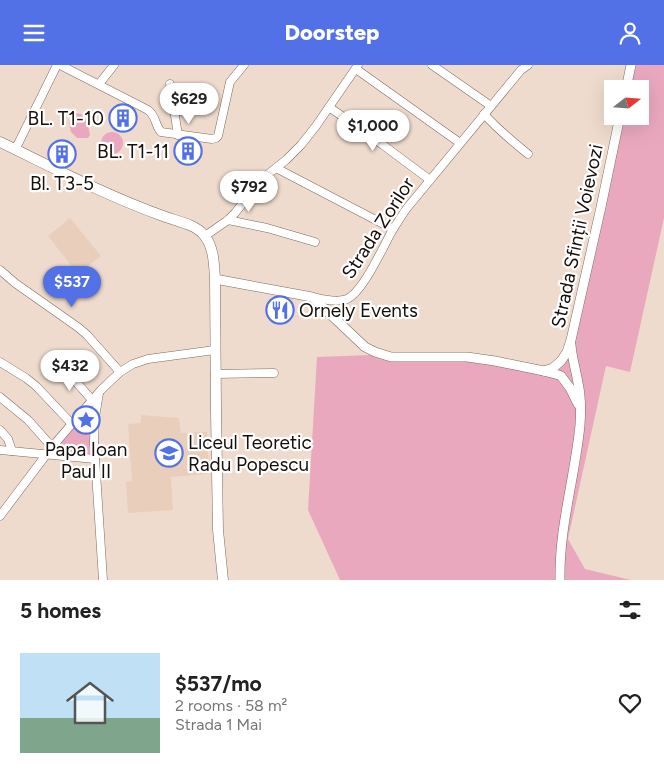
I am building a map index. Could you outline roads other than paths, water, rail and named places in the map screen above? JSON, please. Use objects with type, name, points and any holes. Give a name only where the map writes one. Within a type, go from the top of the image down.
[{"type":"main road","points":[[0,142],[107,194],[194,228],[205,236],[211,249],[215,279],[218,530],[223,580]]},
{"type":"street","points":[[16,150],[58,65],[99,84],[152,113],[161,132],[212,139],[218,136],[230,81],[244,65]]},
{"type":"street","points":[[99,84],[114,65]]},
{"type":"street","points":[[432,65],[491,106]]},
{"type":"street","points":[[628,80],[631,65]]},
{"type":"street","points":[[205,236],[228,220],[262,179],[286,161],[301,145],[357,67],[460,143]]},
{"type":"street","name":"Strada Zorilor","points":[[215,279],[337,301],[351,297],[364,280],[407,208],[522,67]]},
{"type":"street","points":[[170,84],[178,135]]},
{"type":"street","points":[[329,107],[430,180]]},
{"type":"street","points":[[484,114],[507,138],[528,154]]},
{"type":"street","name":"Strada Sfinții Voievozi","points":[[560,362],[567,352],[571,340],[618,125]]},
{"type":"street","points":[[276,168],[393,229]]},
{"type":"street","points":[[228,220],[267,228],[315,242]]},
{"type":"street","points":[[0,270],[15,283],[80,328],[120,372]]},
{"type":"street","points":[[312,297],[359,342],[370,350],[391,357],[476,358],[560,375],[566,378],[572,375],[575,370],[571,340]]},
{"type":"street","points":[[0,516],[46,454],[112,378],[133,364],[148,359],[215,350]]},
{"type":"street","points":[[540,371],[550,369],[564,359],[570,360],[574,365],[580,393],[578,435],[562,538],[560,580]]},
{"type":"street","points":[[560,362],[557,369],[570,388],[580,409]]},
{"type":"street","points":[[0,363],[36,386],[72,424]]},
{"type":"street","points":[[64,368],[92,400]]},
{"type":"street","points":[[215,374],[274,373]]},
{"type":"street","points":[[99,393],[95,417],[95,459],[102,580]]},
{"type":"street","points":[[0,397],[28,420],[52,447]]},
{"type":"street","points":[[0,430],[8,439],[12,451]]},
{"type":"street","points":[[0,450],[95,459]]},
{"type":"place","name":"BL. T1-10","points":[[123,118]]},
{"type":"place","name":"BL. T1-11","points":[[188,151]]},
{"type":"place","name":"Bl. T3-5","points":[[62,154]]},
{"type":"place","name":"Ornely Events","points":[[280,310]]},
{"type":"place","name":"Papa Ioan Paul II","points":[[86,420]]},
{"type":"place","name":"Liceul Teoretic Radu Popescu","points":[[169,453]]}]
